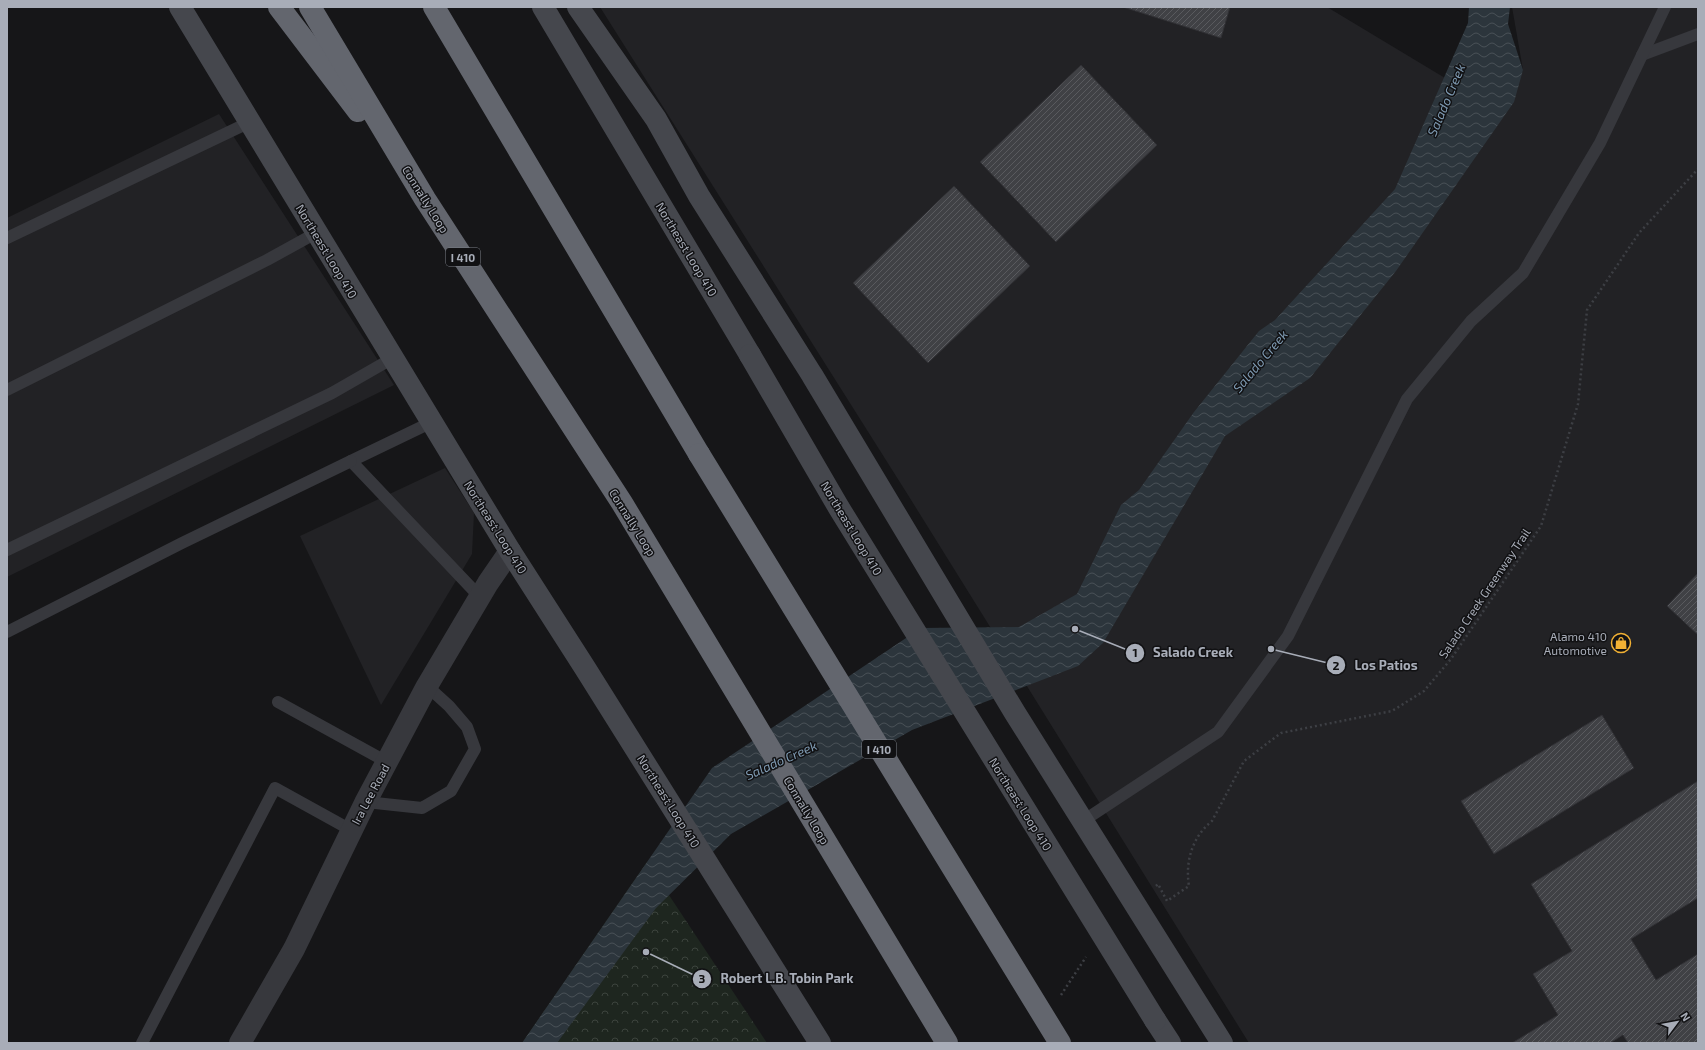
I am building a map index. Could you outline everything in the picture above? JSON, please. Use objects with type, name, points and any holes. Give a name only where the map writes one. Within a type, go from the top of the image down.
[{"type":"highway","points":[[279,7],[425,198]]},
{"type":"highway","name":"Connally Loop","points":[[310,7],[425,198],[622,503],[947,1043]]},
{"type":"highway","name":"I 410","points":[[434,7],[699,454],[1060,1043]]},
{"type":"main road","name":"Northeast Loop 410","points":[[180,7],[510,551],[820,1043]]},
{"type":"main road","name":"Northeast Loop 410","points":[[543,7],[750,355],[839,508],[1170,1043]]},
{"type":"main road","points":[[578,7],[656,119],[699,196],[812,375],[1015,713],[1222,1043]]},
{"type":"street","name":"Ira Lee Road","points":[[240,1043],[294,949],[351,830],[428,686],[480,596],[510,551]]},
{"type":"lane","points":[[1083,821],[1218,732],[1288,636],[1407,399],[1471,321],[1524,273],[1600,143],[1665,7]]},
{"type":"lane","points":[[1642,55],[1698,34]]},
{"type":"lane","points":[[7,238],[250,122]]},
{"type":"lane","points":[[7,390],[267,260],[316,233]]},
{"type":"lane","points":[[7,550],[332,393],[393,358]]},
{"type":"lane","points":[[7,632],[182,543],[432,422]]},
{"type":"lane","points":[[351,461],[480,596]]},
{"type":"lane","points":[[366,802],[422,808],[451,791],[475,749],[467,727],[449,706],[428,686]]},
{"type":"lane","points":[[278,702],[387,762]]},
{"type":"lane","points":[[142,1043],[275,788],[351,830]]},
{"type":"path","name":"Salado Creek Greenway Trail","points":[[1134,902],[1158,884],[1167,901],[1189,886],[1187,872],[1192,846],[1204,828],[1212,821],[1244,761],[1274,738],[1281,733],[1392,711],[1424,690],[1451,659],[1541,526],[1578,404],[1587,310],[1639,233],[1698,169]]},
{"type":"path","points":[[1059,998],[1089,953]]},
{"type":"shaded area","points":[[600,7],[1327,7],[1445,78],[1504,116],[1523,70],[1512,7],[1698,7],[1698,1043],[1249,1043],[908,495]]},
{"type":"shaded area","points":[[219,114],[394,385],[7,577],[7,218]]},
{"type":"shaded area","points":[[445,468],[474,513],[472,554],[381,705],[300,536]]},
{"type":"green space","points":[[647,862],[767,1043],[522,1043]]},
{"type":"water","points":[[1469,7],[1510,7],[1508,24],[1523,70],[1514,102],[1396,271],[1310,378],[1225,436],[1103,643],[1078,666],[912,730],[731,834],[656,908],[557,1043],[522,1043],[712,768],[921,628],[1019,627],[1077,594],[1121,505],[1139,490],[1194,412],[1259,331],[1275,320],[1395,189],[1468,23]]},
{"type":"building","points":[[1123,7],[1230,7],[1221,38]]},
{"type":"building","points":[[1081,65],[1157,145],[1056,242],[980,162]]},
{"type":"building","points":[[954,186],[1030,266],[928,363],[853,283]]},
{"type":"building","points":[[1698,573],[1698,635],[1667,606]]},
{"type":"building","points":[[1602,715],[1634,768],[1494,854],[1461,801]]},
{"type":"building","points":[[1698,781],[1698,898],[1631,939],[1656,980],[1698,954],[1698,1043],[1628,1043],[1623,1035],[1610,1043],[1512,1043],[1558,1015],[1533,974],[1572,951],[1531,884]]},
{"type":"place","name":"Salado Creek","points":[[1075,629]]},
{"type":"place","name":"Alamo 410 Automotive","points":[[1621,643]]},
{"type":"place","name":"Los Patios","points":[[1271,649]]},
{"type":"place","name":"Robert L.B. Tobin Park","points":[[646,952]]}]
